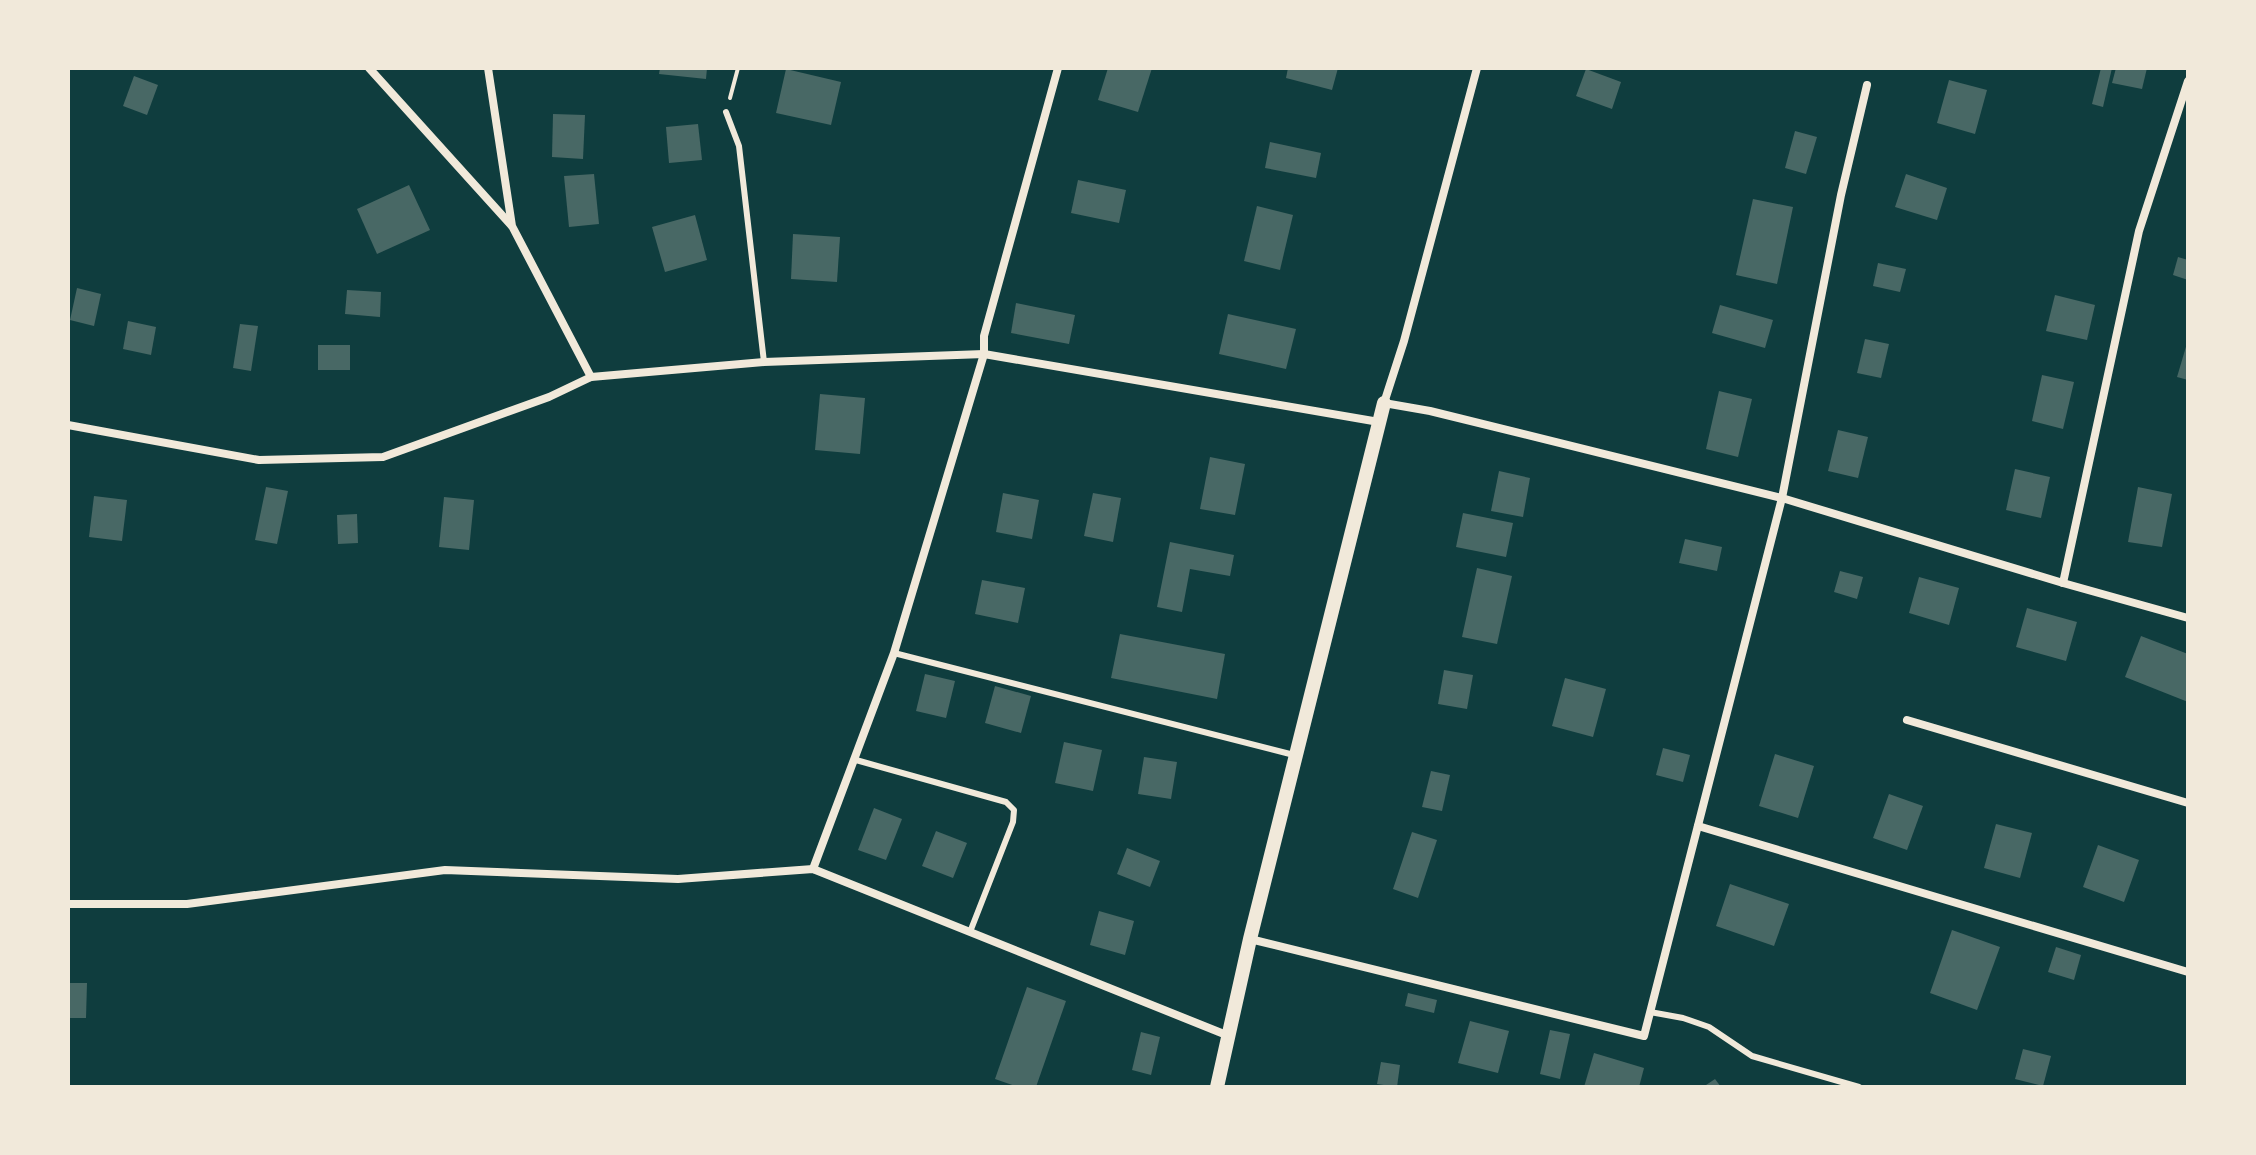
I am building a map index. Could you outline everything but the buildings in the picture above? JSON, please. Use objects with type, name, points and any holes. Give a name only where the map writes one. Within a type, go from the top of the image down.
[{"type":"street","points":[[369,68],[512,226],[591,377]]},
{"type":"street","points":[[488,68],[512,226]]},
{"type":"street","points":[[813,869],[894,653],[984,354],[984,336],[1058,68]]},
{"type":"street","points":[[1217,1087],[1250,939],[1379,422],[1404,341],[1477,68]]},
{"type":"street","points":[[2063,583],[2139,231],[2188,81]]},
{"type":"street","points":[[1250,939],[1644,1036],[1782,498],[1841,195],[1867,85]]},
{"type":"street","points":[[68,425],[259,460],[383,457],[535,402],[591,377],[764,362],[984,354],[1379,422]]},
{"type":"street","points":[[1384,403],[1430,411],[1782,498],[2188,618]]},
{"type":"street","points":[[1907,720],[2188,803]]},
{"type":"street","points":[[1698,826],[2188,972]]},
{"type":"street","points":[[68,904],[187,904],[445,870],[678,879],[813,869],[1229,1036]]},
{"type":"lane","points":[[726,112],[739,146],[764,362]]},
{"type":"lane","points":[[894,653],[1295,756]]},
{"type":"lane","points":[[856,760],[1006,802],[1014,810],[1013,822],[970,932]]},
{"type":"lane","points":[[1650,1012],[1709,1027],[1752,1056],[1859,1087]]},
{"type":"path","points":[[726,112],[738,68]]}]
